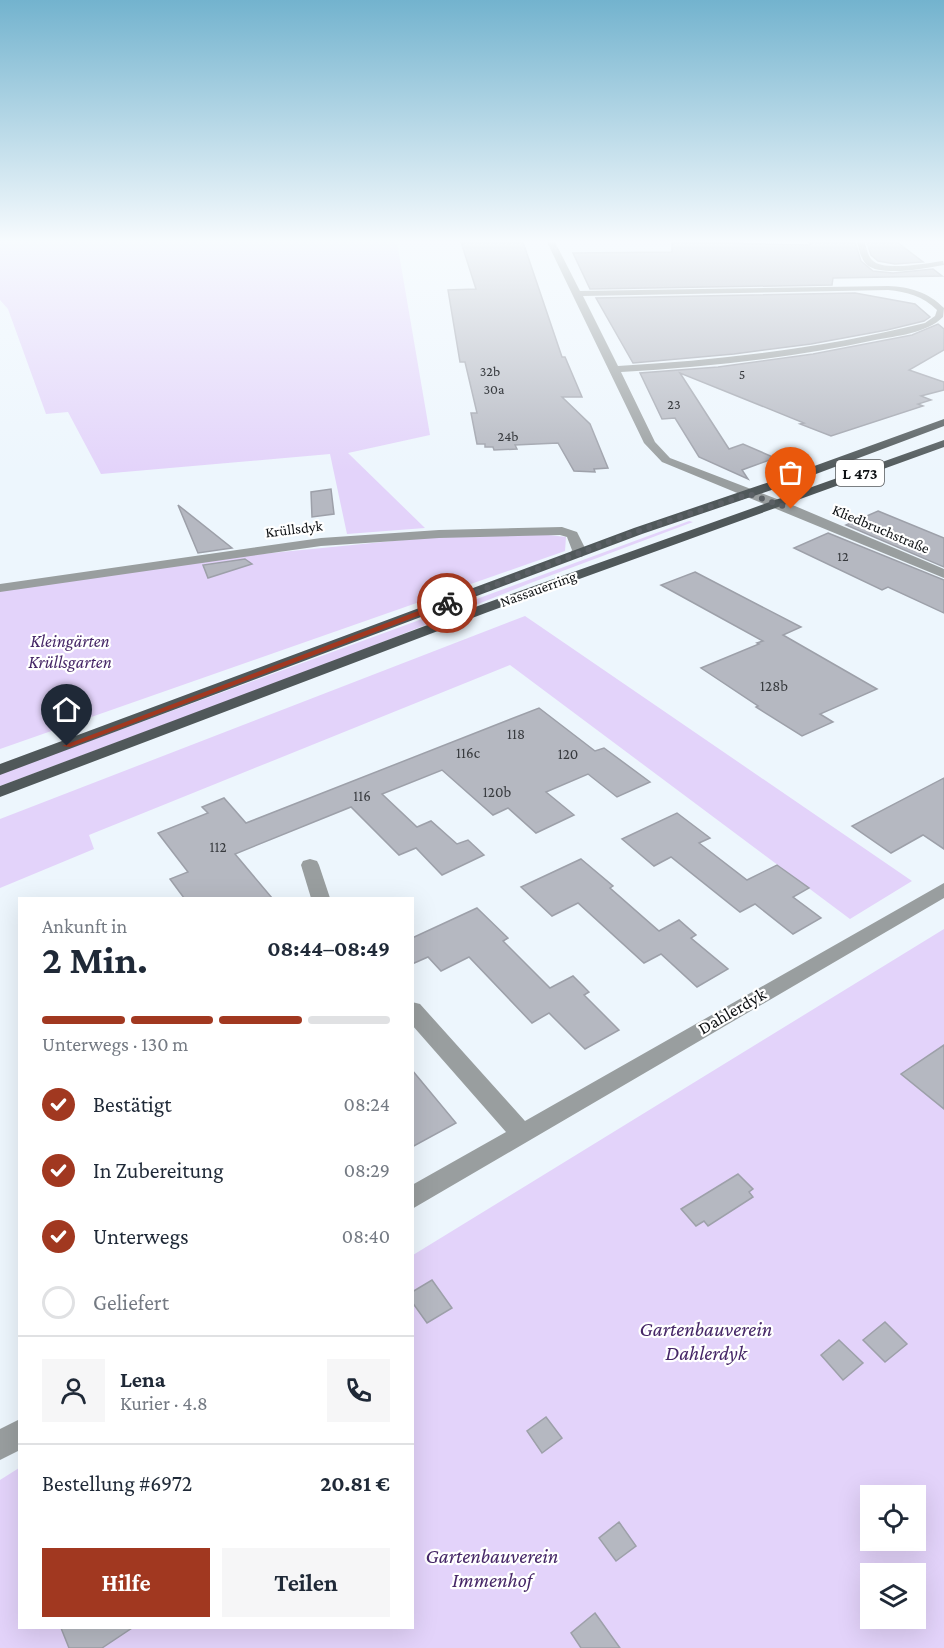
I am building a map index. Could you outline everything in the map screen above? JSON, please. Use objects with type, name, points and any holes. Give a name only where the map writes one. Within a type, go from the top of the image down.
[{"type":"main road","name":"Nassauerring","points":[[0,770],[577,554],[944,422]]},
{"type":"main road","name":"Nassauerring","points":[[0,792],[483,609],[944,443]]},
{"type":"street","name":"Kliedbruchstraße","points":[[590,319],[650,443],[666,460],[944,574]]},
{"type":"street","points":[[615,369],[719,364],[834,347],[928,325],[936,319]]},
{"type":"street","name":"Krüllsdyk","points":[[0,588],[321,542],[439,534],[562,531],[572,535],[579,550],[577,554]]},
{"type":"street","points":[[310,865],[321,897]]},
{"type":"street","name":"Dahlerdyk","points":[[414,1197],[944,889]]},
{"type":"street","points":[[414,1012],[521,1133]]},
{"type":"street","points":[[0,1445],[18,1435]]},
{"type":"green space","points":[[12,319],[410,319],[430,435],[348,453],[425,528],[347,534],[330,454],[101,474],[68,412],[46,414]]},
{"type":"green space","points":[[689,521],[693,522],[528,584],[330,663],[0,786],[0,774]]},
{"type":"green space","name":"Kleingärten Krüllsgarten","points":[[540,534],[566,537],[565,551],[0,749],[0,591],[242,556],[423,538]]},
{"type":"green space","points":[[525,616],[912,881],[850,919],[510,665],[89,835],[94,849],[0,888],[0,819]]},
{"type":"green space","name":"Gartenbauverein Dahlerdyk","points":[[944,929],[944,1648],[0,1648],[0,1480],[18,1469],[18,1629],[414,1629],[414,1254]]},
{"type":"building","points":[[453,319],[549,319],[562,357],[565,357],[582,397],[562,397],[590,424],[608,468],[594,469],[595,472],[574,471],[558,443],[515,445],[517,449],[494,450],[493,447],[485,447],[485,444],[477,444],[471,413],[477,413],[465,362],[460,362]]},
{"type":"building","points":[[608,319],[927,319],[887,330],[811,344],[633,363]]},
{"type":"building","points":[[938,324],[944,329],[944,350],[909,370],[944,382],[944,390],[921,396],[931,400],[918,404],[923,406],[831,436],[680,373],[729,449],[743,444],[775,458],[742,470],[748,479],[699,457],[675,418],[662,419],[640,373],[718,367],[813,354],[912,335]]},
{"type":"building","points":[[331,489],[334,514],[312,517],[311,492]]},
{"type":"building","points":[[178,505],[232,548],[198,553]]},
{"type":"building","points":[[878,511],[944,538],[944,567],[846,525]]},
{"type":"building","points":[[828,533],[944,580],[944,613],[888,587],[882,590],[794,548]]},
{"type":"building","points":[[245,559],[252,564],[208,578],[203,565]]},
{"type":"building","points":[[695,572],[801,627],[783,635],[877,689],[820,714],[833,722],[802,736],[756,707],[758,706],[701,668],[763,641],[661,585]]},
{"type":"building","points":[[539,708],[595,751],[604,748],[650,782],[617,797],[588,774],[546,792],[574,815],[536,833],[508,808],[493,815],[442,770],[382,794],[417,827],[431,821],[457,844],[468,840],[484,855],[442,875],[416,848],[399,855],[351,807],[235,854],[271,897],[183,897],[170,879],[188,872],[158,833],[208,813],[202,807],[224,798],[246,823]]},
{"type":"building","points":[[944,778],[944,849],[923,835],[891,853],[852,826]]},
{"type":"building","points":[[677,813],[710,838],[699,843],[747,880],[777,865],[809,888],[793,897],[821,918],[793,934],[755,904],[740,912],[671,857],[654,866],[622,839]]},
{"type":"building","points":[[581,859],[613,886],[610,888],[659,931],[679,920],[696,935],[691,938],[728,969],[697,987],[661,954],[644,963],[578,903],[552,916],[521,887]]},
{"type":"building","points":[[477,908],[508,938],[503,941],[550,988],[573,976],[589,992],[584,995],[619,1030],[585,1049],[549,1013],[532,1023],[469,957],[441,971],[428,957],[414,963],[414,937]]},
{"type":"building","points":[[944,1045],[944,1109],[901,1074]]},
{"type":"building","points":[[414,1072],[456,1123],[414,1146]]},
{"type":"building","points":[[738,1174],[753,1189],[749,1192],[753,1197],[708,1226],[704,1221],[696,1226],[681,1209]]},
{"type":"building","points":[[432,1280],[452,1308],[427,1323],[414,1305],[414,1291]]},
{"type":"building","points":[[885,1322],[907,1344],[885,1362],[863,1340]]},
{"type":"building","points":[[839,1340],[863,1363],[843,1380],[821,1355]]},
{"type":"building","points":[[546,1417],[562,1438],[542,1453],[527,1431]]},
{"type":"building","points":[[619,1522],[636,1546],[616,1561],[599,1538]]},
{"type":"building","points":[[595,1613],[620,1648],[581,1648],[571,1633]]},
{"type":"building","points":[[61,1629],[130,1629],[102,1648],[69,1648]]},
{"type":"way so far","points":[[447,603],[638,531],[749,494],[791,509]]},
{"type":"route","points":[[67,746],[447,603]]},
{"type":"park label","name":"Gartenbauverein Immenhof","points":[[492,1568]]}]
